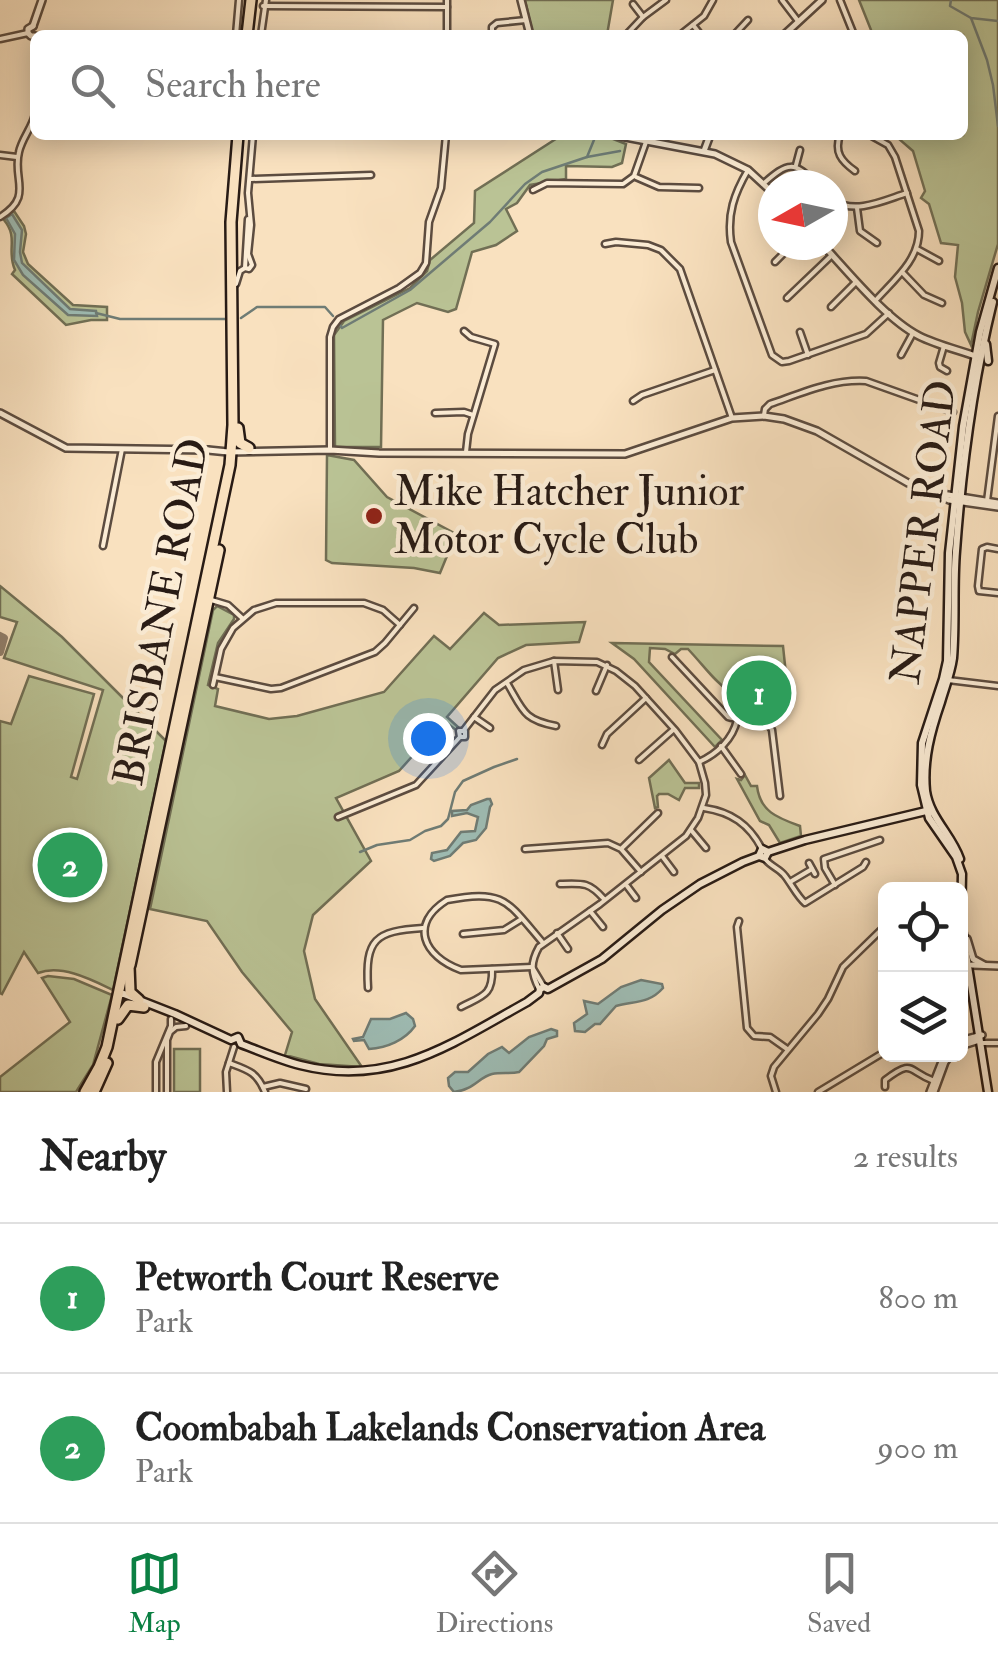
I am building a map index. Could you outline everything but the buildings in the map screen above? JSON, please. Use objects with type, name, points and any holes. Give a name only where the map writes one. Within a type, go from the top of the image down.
[{"type":"highway","points":[[251,30],[259,2]]},
{"type":"highway","name":"BRISBANE ROAD","points":[[230,449],[238,428],[240,140]]},
{"type":"highway","name":"BRISBANE ROAD","points":[[94,1092],[109,1058],[118,1019],[163,791],[210,599],[233,465],[230,449],[238,227]]},
{"type":"highway","points":[[233,465],[249,450],[240,443],[238,428]]},
{"type":"highway","name":"BRISBANE ROAD","points":[[210,599],[233,465]]},
{"type":"highway","name":"BRISBANE ROAD","points":[[85,1092],[107,1048],[130,966],[140,901]]},
{"type":"highway","points":[[130,966],[130,992],[146,1005]]},
{"type":"highway","points":[[118,1019],[128,1005],[146,1005]]},
{"type":"main road","name":"NAPPER ROAD","points":[[962,882],[949,846],[932,824],[926,791],[927,749],[946,680],[949,560],[998,268]]},
{"type":"main road","name":"NAPPER ROAD","points":[[958,499],[966,405],[998,282]]},
{"type":"main road","name":"NAPPER ROAD","points":[[929,810],[958,851],[964,882]]},
{"type":"main road","points":[[122,995],[281,1059],[352,1071],[390,1067],[437,1052],[602,959],[683,895],[718,874],[763,853],[805,840],[929,810]]},
{"type":"main road","name":"NAPPER ROAD","points":[[968,972],[990,1092]]},
{"type":"street","points":[[36,30],[33,26],[42,0]]},
{"type":"street","points":[[236,30],[239,0]]},
{"type":"street","points":[[447,0],[447,30]]},
{"type":"street","points":[[521,0],[529,30]]},
{"type":"street","points":[[631,30],[666,0]]},
{"type":"street","points":[[686,30],[714,0]]},
{"type":"street","points":[[782,0],[798,21]]},
{"type":"street","points":[[789,30],[822,0]]},
{"type":"street","points":[[840,0],[852,30]]},
{"type":"street","points":[[261,30],[259,2],[447,7]]},
{"type":"street","points":[[633,4],[643,17]]},
{"type":"street","points":[[492,30],[497,23],[526,20]]},
{"type":"street","points":[[739,30],[748,20]]},
{"type":"street","points":[[693,25],[697,30]]},
{"type":"street","points":[[0,39],[30,37]]},
{"type":"street","points":[[0,217],[12,209],[20,192],[17,157],[30,126]]},
{"type":"street","points":[[238,227],[248,209],[253,140]]},
{"type":"street","points":[[333,450],[333,326],[420,273],[426,263],[429,222],[441,188],[446,140]]},
{"type":"street","points":[[637,140],[726,158],[758,179]]},
{"type":"street","points":[[704,151],[708,140]]},
{"type":"street","points":[[838,140],[838,152],[855,171]]},
{"type":"street","points":[[876,300],[902,272],[916,249],[919,231],[895,158],[880,140]]},
{"type":"street","points":[[533,190],[547,183],[623,184],[634,176],[646,142]]},
{"type":"street","points":[[795,166],[800,150]]},
{"type":"street","points":[[0,155],[17,157]]},
{"type":"street","points":[[780,170],[795,166],[802,170]]},
{"type":"street","points":[[748,170],[731,205],[731,242],[772,356],[782,362],[808,355],[866,334],[889,314]]},
{"type":"street","points":[[249,179],[371,175]]},
{"type":"street","points":[[634,176],[659,187],[699,188]]},
{"type":"street","points":[[848,208],[907,193]]},
{"type":"street","points":[[857,207],[860,231],[878,244]]},
{"type":"street","points":[[238,227],[245,232],[245,268]]},
{"type":"street","points":[[238,227],[246,244]]},
{"type":"street","points":[[236,284],[240,271],[252,267],[238,227]]},
{"type":"street","points":[[604,244],[648,245],[673,260],[685,280],[732,418]]},
{"type":"street","points":[[916,249],[939,261]]},
{"type":"street","points":[[787,298],[826,260]]},
{"type":"street","points":[[838,260],[889,314],[914,332],[997,364]]},
{"type":"street","points":[[902,272],[924,294],[942,303]]},
{"type":"street","points":[[831,307],[857,281]]},
{"type":"street","points":[[464,330],[495,344],[466,450]]},
{"type":"street","points":[[800,332],[808,355]]},
{"type":"street","points":[[902,356],[914,332]]},
{"type":"street","points":[[944,345],[938,363],[947,371]]},
{"type":"street","points":[[633,401],[715,370]]},
{"type":"street","points":[[764,416],[770,404],[825,384],[852,380],[866,381],[953,412]]},
{"type":"street","points":[[0,413],[62,446],[626,454],[732,418],[764,416],[818,431],[895,476],[928,490],[998,505]]},
{"type":"street","points":[[435,413],[473,415]]},
{"type":"street","points":[[987,503],[998,416]]},
{"type":"street","points":[[103,546],[122,449]]},
{"type":"street","points":[[928,490],[950,488],[958,470]]},
{"type":"street","points":[[998,548],[983,547],[978,586],[979,592],[998,593]]},
{"type":"street","points":[[210,599],[232,608],[242,618]]},
{"type":"street","points":[[213,685],[225,640],[242,618],[260,608],[276,603],[364,603],[382,610],[400,626]]},
{"type":"street","points":[[215,677],[270,690],[281,688],[375,652],[414,608]]},
{"type":"street","points":[[672,657],[722,712],[737,720],[769,724],[780,796]]},
{"type":"street","points":[[338,817],[416,784],[460,737],[459,732],[495,690],[524,670],[554,661],[585,660],[607,665],[625,677],[674,728],[699,762],[706,795],[690,830],[662,856],[543,943],[534,955],[532,967],[532,975],[543,990]]},
{"type":"street","points":[[554,661],[558,690]]},
{"type":"street","points":[[596,691],[607,665]]},
{"type":"street","points":[[946,680],[998,686]]},
{"type":"street","points":[[506,681],[530,719],[556,726]]},
{"type":"street","points":[[602,745],[607,734],[646,698]]},
{"type":"street","points":[[474,717],[490,728]]},
{"type":"street","points":[[699,762],[731,737],[737,720]]},
{"type":"street","points":[[639,760],[674,728]]},
{"type":"street","points":[[722,746],[740,774]]},
{"type":"street","points":[[702,808],[731,815],[748,827],[769,865],[780,870],[805,903],[863,868],[866,862]]},
{"type":"street","points":[[620,849],[658,813]]},
{"type":"street","points":[[690,830],[706,848]]},
{"type":"street","points":[[836,885],[824,868],[824,858],[880,840]]},
{"type":"street","points":[[525,849],[608,843],[620,849],[641,872]]},
{"type":"street","points":[[662,856],[674,872]]},
{"type":"street","points":[[790,883],[812,869]]},
{"type":"street","points":[[560,884],[593,886],[605,900]]},
{"type":"street","points":[[626,884],[636,898]]},
{"type":"street","points":[[532,967],[461,970],[446,963],[425,939],[423,928],[430,913],[446,900],[496,897],[509,904],[543,943]]},
{"type":"street","points":[[590,911],[603,927]]},
{"type":"street","points":[[463,934],[504,930],[522,919]]},
{"type":"street","points":[[738,921],[746,1028],[754,1036],[770,1037],[788,1050]]},
{"type":"street","points":[[368,988],[367,964],[378,938],[388,932],[423,928]]},
{"type":"street","points":[[558,933],[568,949]]},
{"type":"street","points":[[776,1092],[771,1076],[774,1067],[828,1000],[843,966],[878,933]]},
{"type":"street","points":[[968,941],[974,959],[984,964]]},
{"type":"street","points":[[968,967],[998,966]]},
{"type":"street","points":[[461,1007],[490,989],[492,968]]},
{"type":"street","points":[[167,1092],[167,1043],[174,1018]]},
{"type":"street","points":[[156,1092],[156,1062],[174,1018]]},
{"type":"street","points":[[170,1032],[186,1026]]},
{"type":"street","points":[[968,1042],[998,1042]]},
{"type":"street","points":[[228,1092],[228,1062],[235,1043]]},
{"type":"street","points":[[818,1092],[878,1055]]},
{"type":"street","points":[[228,1062],[250,1071],[259,1078],[264,1090],[280,1083],[306,1088]]},
{"type":"street","points":[[932,1092],[945,1062]]},
{"type":"street","points":[[885,1087],[885,1080],[906,1066],[936,1082]]},
{"type":"green space","points":[[525,0],[613,0],[608,30],[532,30]]},
{"type":"green space","points":[[859,0],[998,0],[998,244],[971,345],[955,277],[958,245],[941,243],[929,204],[921,198],[925,191],[913,151],[900,140],[968,140],[968,30],[871,30]]},
{"type":"green space","points":[[554,140],[616,140],[626,144],[622,163],[612,167],[566,166],[566,179],[530,185],[517,203],[506,209],[517,231],[496,245],[472,252],[456,309],[448,312],[417,303],[383,320],[381,447],[335,447],[334,335],[344,321],[410,288],[427,271],[430,260],[474,223],[475,191]]},
{"type":"green space","points":[[14,211],[24,226],[23,252],[28,264],[73,305],[107,307],[107,320],[66,325],[12,274],[12,238],[4,220]]},
{"type":"green space","name":"Mike Hatcher Junior Motor Cycle Club","points":[[327,455],[354,460],[387,497],[456,534],[440,573],[326,560]]},
{"type":"green space","points":[[0,586],[62,637],[166,741],[113,990],[67,972],[38,973],[24,952],[0,993],[0,721],[11,724],[29,676],[94,694],[71,777],[77,779],[103,690],[4,658],[17,622],[0,617]]},
{"type":"green space","points":[[217,606],[234,615],[234,619],[218,643],[208,685],[218,689],[215,706],[269,719],[297,716],[384,692],[434,636],[450,649],[484,613],[499,625],[585,622],[579,642],[526,645],[498,658],[447,717],[458,727],[456,730],[444,721],[399,771],[336,798],[371,861],[313,915],[304,951],[315,999],[362,1067],[319,1064],[285,1055],[292,1032],[242,972],[207,921],[150,909],[213,610]]},
{"type":"green space","points":[[612,643],[783,646],[789,703],[780,703],[770,721],[767,719],[772,703],[733,694],[688,649],[675,654],[650,648],[649,662],[722,740],[715,747],[634,659]]},
{"type":"green space","points":[[669,760],[685,783],[699,783],[699,788],[685,788],[679,800],[659,794],[655,808],[649,778]]},
{"type":"green space","points":[[745,775],[751,786],[757,786],[766,808],[800,826],[801,836],[780,843],[769,825],[760,821],[737,779]]},
{"type":"green space","points":[[42,978],[74,979],[112,995],[93,1065],[76,1092],[0,1092],[0,1077],[70,1022]]},
{"type":"green space","points":[[174,1049],[200,1049],[200,1092],[174,1092]]},
{"type":"water","points":[[12,214],[22,230],[22,263],[70,309],[96,311],[97,316],[68,315],[23,275],[14,260],[15,234],[6,218]]},
{"type":"water","points":[[487,799],[492,804],[486,828],[476,840],[463,843],[450,856],[431,859],[432,853],[447,850],[461,832],[475,831],[478,817],[467,813],[452,816],[452,811],[467,810]]},
{"type":"water","points":[[641,980],[662,984],[663,988],[647,999],[616,1006],[600,1024],[585,1032],[575,1031],[574,1023],[587,1014],[584,1001],[598,1004],[621,987]]},
{"type":"water","points":[[406,1013],[415,1026],[395,1042],[369,1049],[364,1040],[354,1041],[363,1037],[371,1019],[390,1019]]},
{"type":"water","points":[[551,1029],[557,1031],[557,1036],[547,1039],[519,1072],[492,1074],[461,1091],[454,1092],[449,1086],[448,1078],[455,1072],[468,1072],[488,1054],[502,1047],[509,1053],[529,1037]]},
{"type":"waterway","points":[[951,0],[950,6],[971,18],[998,21]]},
{"type":"waterway","points":[[971,18],[987,60],[998,126]]},
{"type":"waterway","points":[[340,325],[342,328],[410,290],[490,222],[525,184],[542,172],[587,157],[594,140]]},
{"type":"waterway","points":[[587,157],[620,151]]},
{"type":"waterway","points":[[241,318],[257,307],[325,307],[333,316]]},
{"type":"waterway","points":[[96,313],[120,319],[227,319]]},
{"type":"waterway","points":[[360,852],[410,840],[441,826],[448,819],[455,792],[463,781],[517,759]]},
{"type":"taxiway","points":[[0,636],[4,638],[0,652]]},
{"type":"place","name":"Mike Hatcher Junior Motor Cycle Club","points":[[374,516]]},
{"type":"place","name":"Petworth Court Reserve","points":[[759,693]]},
{"type":"place","name":"Coombabah Lakelands Conservation Area","points":[[70,865]]}]
